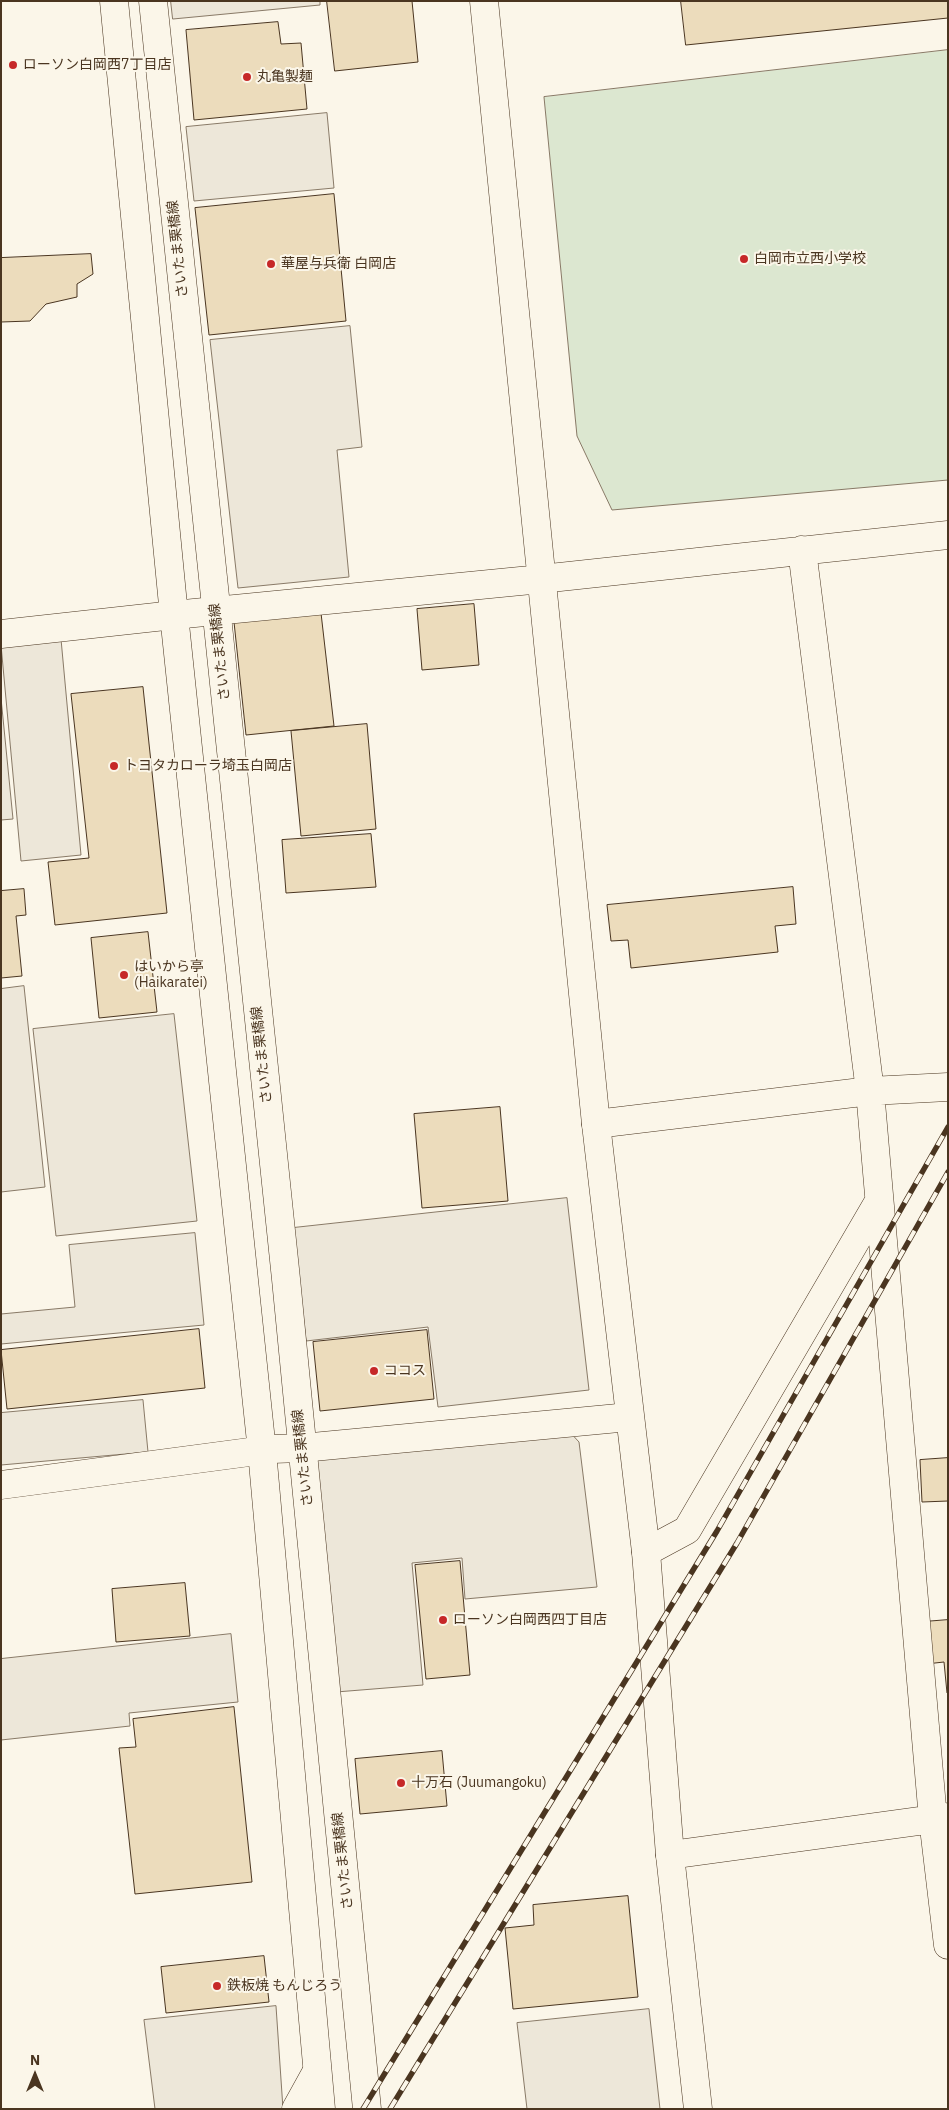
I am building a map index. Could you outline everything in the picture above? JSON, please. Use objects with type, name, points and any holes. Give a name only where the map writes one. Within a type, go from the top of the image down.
[{"type":"street","points":[[114,1],[174,615],[262,1450],[321,2109]]},
{"type":"street","name":"さいたま栗橋線","points":[[153,1],[302,1448],[367,2109]]},
{"type":"street","points":[[484,1],[596,1124],[646,1552],[670,1855],[698,2109]]},
{"type":"street","points":[[1,634],[948,535]]},
{"type":"street","points":[[802,550],[870,1091],[879,1201],[940,1818],[948,1945]]},
{"type":"street","points":[[596,1124],[870,1091],[947,1085]]},
{"type":"street","points":[[646,1552],[687,1530],[879,1201]]},
{"type":"street","points":[[1,1485],[262,1450],[302,1448],[629,1417]]},
{"type":"street","points":[[670,1855],[940,1818]]},
{"type":"street","points":[[296,2109],[317,2071]]},
{"type":"green space","name":"白岡市立西小学校","points":[[948,50],[948,480],[612,510],[577,436],[544,97]]},
{"type":"shaded area","points":[[171,1],[320,1],[320,5],[173,19]]},
{"type":"shaded area","points":[[327,113],[334,188],[194,201],[186,127]]},
{"type":"shaded area","points":[[350,326],[362,447],[337,450],[349,577],[238,588],[210,340]]},
{"type":"shaded area","points":[[61,639],[81,855],[21,861],[1,645]]},
{"type":"shaded area","points":[[1,698],[13,819],[1,820]]},
{"type":"shaded area","points":[[24,986],[45,1187],[1,1192],[1,989]]},
{"type":"shaded area","points":[[174,1014],[197,1221],[56,1236],[33,1029]]},
{"type":"shaded area","points":[[567,1198],[589,1390],[438,1407],[428,1327],[306,1341],[293,1228]]},
{"type":"shaded area","points":[[195,1233],[204,1325],[1,1344],[1,1314],[75,1307],[69,1245]]},
{"type":"shaded area","points":[[143,1400],[148,1452],[1,1465],[1,1413]]},
{"type":"shaded area","points":[[567,1429],[579,1442],[597,1587],[465,1599],[462,1558],[412,1563],[423,1685],[336,1692],[310,1457]]},
{"type":"shaded area","points":[[231,1634],[238,1702],[129,1713],[130,1726],[1,1740],[1,1659]]},
{"type":"shaded area","points":[[276,2006],[283,2109],[155,2109],[144,2020]]},
{"type":"shaded area","points":[[649,2009],[660,2109],[527,2109],[517,2023]]},
{"type":"building","points":[[327,1],[412,1],[418,62],[335,71]]},
{"type":"building","points":[[681,1],[948,1],[948,18],[686,45]]},
{"type":"building","name":"丸亀製麺","points":[[278,22],[281,44],[301,43],[307,109],[194,120],[186,30]]},
{"type":"building","name":"華屋与兵衛 白岡店","points":[[334,194],[346,321],[209,335],[195,208]]},
{"type":"building","points":[[91,254],[93,274],[77,284],[77,297],[46,304],[30,321],[1,322],[1,258]]},
{"type":"building","points":[[474,604],[479,665],[422,670],[417,609]]},
{"type":"building","points":[[321,613],[334,726],[246,735],[234,622]]},
{"type":"building","points":[[143,687],[167,913],[55,925],[48,862],[89,858],[71,694]]},
{"type":"building","points":[[367,724],[376,829],[301,836],[291,731]]},
{"type":"building","points":[[371,834],[376,887],[286,893],[282,840]]},
{"type":"building","points":[[793,887],[796,924],[775,926],[778,952],[631,968],[628,940],[611,941],[607,905]]},
{"type":"building","points":[[24,889],[26,915],[16,916],[22,976],[1,978],[1,891]]},
{"type":"building","name":"はいから亭 (Haikaratei)","points":[[148,932],[157,1012],[99,1018],[91,938]]},
{"type":"building","points":[[500,1107],[508,1201],[422,1208],[414,1114]]},
{"type":"building","points":[[199,1329],[205,1388],[7,1409],[1,1350]]},
{"type":"building","name":"ココス","points":[[427,1330],[434,1399],[320,1411],[313,1342]]},
{"type":"building","points":[[948,1458],[948,1501],[922,1502],[920,1460]]},
{"type":"building","name":"ローソン白岡西四丁目店","points":[[460,1561],[470,1675],[426,1679],[415,1565]]},
{"type":"building","points":[[185,1583],[190,1636],[116,1642],[112,1589]]},
{"type":"building","points":[[948,1620],[947,1693],[944,1662],[926,1664],[923,1622]]},
{"type":"building","points":[[234,1707],[252,1882],[135,1894],[119,1748],[136,1747],[133,1719]]},
{"type":"building","name":"十万石 (Juumangoku)","points":[[442,1751],[447,1806],[360,1814],[355,1759]]},
{"type":"building","points":[[628,1896],[638,1997],[513,2009],[505,1928],[534,1925],[533,1905]]},
{"type":"building","points":[[264,1956],[269,2002],[166,2013],[161,1967]]},
{"type":"railway","points":[[363,2109],[717,1531],[948,1127]]},
{"type":"railway","points":[[390,2109],[737,1543],[948,1172]]},
{"type":"place","name":"ローソン白岡西7丁目店","points":[[13,65]]},
{"type":"place","name":"丸亀製麺","points":[[247,77]]},
{"type":"place","name":"白岡市立西小学校","points":[[744,259]]},
{"type":"place","name":"華屋与兵衛 白岡店","points":[[271,264]]},
{"type":"place","name":"トヨタカローラ埼玉白岡店","points":[[114,766]]},
{"type":"place","name":"はいから亭 (Haikaratei)","points":[[124,975]]},
{"type":"place","name":"ココス","points":[[374,1371]]},
{"type":"place","name":"ローソン白岡西四丁目店","points":[[443,1620]]},
{"type":"place","name":"十万石 (Juumangoku)","points":[[401,1783]]},
{"type":"place","name":"鉄板焼 もんじろう","points":[[217,1986]]}]
